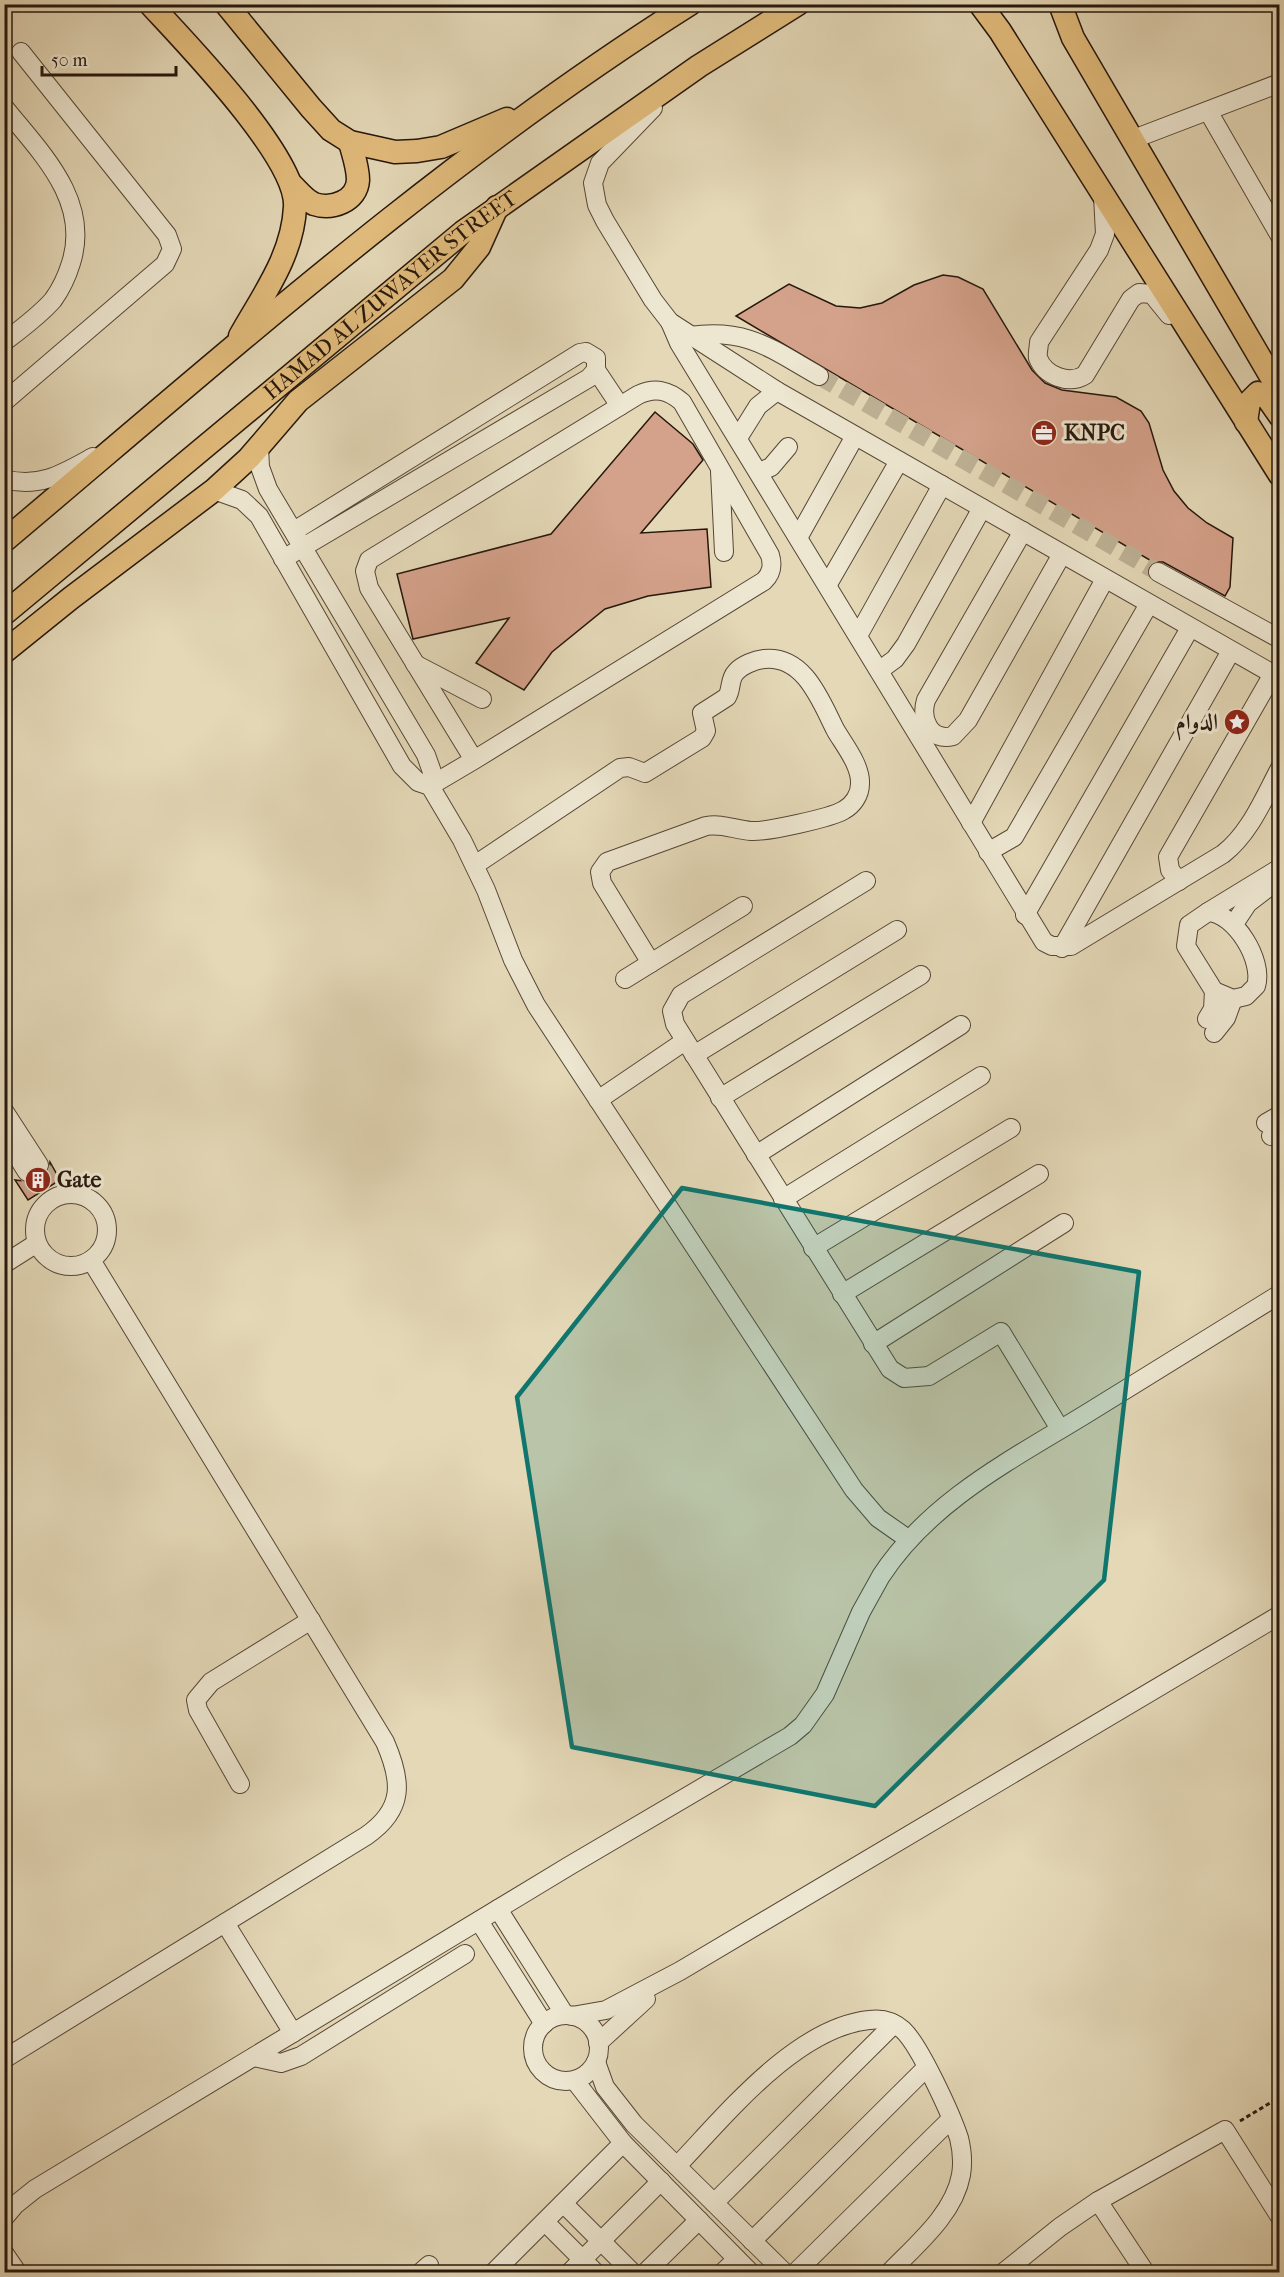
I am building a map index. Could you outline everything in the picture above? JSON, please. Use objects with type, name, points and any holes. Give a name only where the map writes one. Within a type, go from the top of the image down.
[{"type":"main road","points":[[150,4],[229,94],[270,146],[292,185],[306,200],[330,206],[345,201],[354,193],[358,182],[350,142]]},
{"type":"main road","points":[[226,4],[311,108],[331,130],[350,142],[395,152],[441,147],[547,102]]},
{"type":"main road","points":[[4,541],[388,221],[547,102],[634,40],[690,4]]},
{"type":"main road","name":"HAMAD AL ZUWAYER STREET","points":[[4,614],[399,284],[498,207],[699,66],[798,4]]},
{"type":"main road","points":[[980,4],[1000,32],[1280,475]]},
{"type":"main road","points":[[986,4],[1000,32]]},
{"type":"main road","points":[[1052,4],[1280,392]]},
{"type":"main road","points":[[1060,4],[1073,38]]},
{"type":"main road","points":[[233,349],[286,253],[296,204],[292,185]]},
{"type":"main road","points":[[4,652],[71,598],[214,490],[259,447],[298,401],[453,279],[479,247],[498,207]]},
{"type":"main road","points":[[1246,422],[1249,402],[1258,393],[1266,396],[1280,416]]},
{"type":"street","points":[[4,402],[165,264],[171,249],[167,235],[21,52]]},
{"type":"street","points":[[699,66],[642,118],[600,163],[593,183],[597,205],[653,300],[670,322],[679,343],[859,634],[1025,915],[1044,942],[1062,948],[1078,942],[1223,854],[1236,842],[1252,819],[1280,768]]},
{"type":"street","points":[[1131,140],[1208,111],[1277,91]]},
{"type":"street","points":[[4,106],[62,184],[74,211],[76,241],[68,271],[54,298],[4,342]]},
{"type":"street","points":[[1208,111],[1280,236]]},
{"type":"street","points":[[1102,194],[1105,216],[1102,242],[1082,280],[1039,342],[1038,357],[1047,369],[1063,380],[1077,380],[1084,375],[1131,299],[1139,293],[1152,294],[1207,360]]},
{"type":"street","points":[[670,322],[777,391],[1276,676],[1168,857],[1170,870],[1179,881]]},
{"type":"street","points":[[690,336],[718,334],[749,338],[819,376]]},
{"type":"street","points":[[294,531],[580,353],[586,352],[596,358],[596,370],[620,406]]},
{"type":"street","points":[[283,559],[589,378],[596,370]]},
{"type":"street","points":[[214,490],[232,494],[252,507],[402,766],[418,782],[430,786],[474,760],[768,577],[772,567],[770,555],[682,402],[676,396],[653,390],[638,395],[369,560],[365,571],[366,583],[474,760]]},
{"type":"street","points":[[738,438],[758,406],[777,391]]},
{"type":"street","points":[[799,536],[855,436]]},
{"type":"street","points":[[4,479],[26,484],[47,480],[122,442]]},
{"type":"street","points":[[1261,445],[1280,489]]},
{"type":"street","points":[[259,447],[264,478],[426,755],[432,772],[430,786],[475,865],[524,983],[854,1491],[878,1518],[908,1539]]},
{"type":"street","points":[[759,472],[771,467],[788,447]]},
{"type":"street","points":[[828,584],[899,461]]},
{"type":"street","points":[[720,469],[724,552]]},
{"type":"street","points":[[859,634],[942,485]]},
{"type":"street","points":[[880,670],[895,659],[906,644],[982,508]]},
{"type":"street","points":[[1023,531],[926,700],[924,719],[929,729],[937,735],[953,736],[968,720],[1062,554]]},
{"type":"street","points":[[1158,572],[1280,639]]},
{"type":"street","points":[[971,823],[1105,579]]},
{"type":"street","points":[[988,852],[1014,837],[1149,604]]},
{"type":"street","points":[[1025,915],[1190,628]]},
{"type":"street","points":[[1062,948],[1231,651]]},
{"type":"street","points":[[475,865],[620,768],[628,766],[645,773],[702,738],[706,731],[702,713],[729,694],[732,676],[738,669],[767,659],[793,666],[812,685],[855,766],[860,783],[856,799],[838,813],[767,830],[745,830],[722,824],[706,826],[607,862],[600,872],[602,884],[651,963]]},
{"type":"street","points":[[415,664],[482,699]]},
{"type":"street","points":[[1208,912],[1217,912],[1234,924],[1257,964],[1259,972],[1252,992],[1233,999],[1214,991],[1189,952],[1185,939],[1189,925],[1208,912],[1280,868]]},
{"type":"street","points":[[1234,924],[1248,903],[1280,880]]},
{"type":"street","points":[[866,881],[681,994],[674,1005],[673,1018],[689,1048],[813,1248],[885,1363],[896,1375],[921,1379],[1001,1332],[1060,1430]]},
{"type":"street","points":[[625,979],[743,906]]},
{"type":"street","points":[[598,1100],[897,930]]},
{"type":"street","points":[[720,1098],[921,975]]},
{"type":"street","points":[[1214,991],[1211,1026],[1226,1018],[1233,999]]},
{"type":"street","points":[[756,1155],[961,1025]]},
{"type":"street","points":[[783,1199],[981,1076]]},
{"type":"street","points":[[4,1111],[33,1169],[4,1135]]},
{"type":"street","points":[[813,1248],[1011,1128]]},
{"type":"street","points":[[842,1294],[1039,1174]]},
{"type":"street","points":[[79,1195],[91,1200],[101,1209],[106,1221],[107,1234],[104,1246],[91,1260],[72,1267],[58,1264],[47,1258],[37,1243],[35,1222],[49,1196],[79,1195]]},
{"type":"street","points":[[873,1344],[1064,1223]]},
{"type":"street","points":[[4,1264],[37,1243]]},
{"type":"street","points":[[4,2059],[366,1836],[383,1823],[394,1804],[397,1778],[385,1742],[91,1260]]},
{"type":"street","points":[[4,2218],[15,2205],[35,2189],[803,1725],[825,1694],[861,1611],[881,1576],[908,1539],[953,1499],[1280,1294]]},
{"type":"street","points":[[596,2062],[584,2076],[575,2081],[554,2079],[538,2067],[532,2047],[535,2037],[544,2024],[569,2016],[606,2010],[680,1971],[1280,1615]]},
{"type":"street","points":[[240,1784],[198,1710],[196,1700],[211,1682],[311,1620]]},
{"type":"street","points":[[498,1909],[569,2016],[587,2023],[594,2030],[598,2043],[596,2062],[612,2097],[676,2166],[784,2272]]},
{"type":"street","points":[[479,1921],[544,2024]]},
{"type":"street","points":[[225,1923],[293,2033]]},
{"type":"street","points":[[255,2056],[281,2063],[301,2056],[465,1954]]},
{"type":"street","points":[[598,2043],[627,2014],[680,1971]]},
{"type":"street","points":[[676,2166],[766,2074],[787,2057],[855,2022],[879,2019],[894,2024],[912,2041],[951,2119],[961,2150],[961,2175],[957,2187],[934,2226],[890,2272]]},
{"type":"street","points":[[714,2203],[894,2024]]},
{"type":"street","points":[[752,2241],[926,2068]]},
{"type":"street","points":[[575,2081],[623,2143],[750,2272]]},
{"type":"street","points":[[796,2272],[951,2119]]},
{"type":"street","points":[[1004,2272],[1060,2227],[1098,2201],[1225,2130],[1280,2217]]},
{"type":"street","points":[[494,2272],[623,2143]]},
{"type":"street","points":[[544,2222],[582,2268],[601,2241],[661,2181]]},
{"type":"street","points":[[1098,2201],[1145,2272]]},
{"type":"street","points":[[563,2203],[632,2272]]},
{"type":"street","points":[[646,2272],[699,2220]]},
{"type":"street","points":[[4,2253],[17,2272]]},
{"type":"street","points":[[723,2272],[736,2259]]},
{"type":"path","points":[[1225,2130],[1280,2097]]},
{"type":"highlighted area","points":[[682,1188],[1139,1272],[1104,1580],[875,1806],[572,1747],[517,1397]]},
{"type":"building","name":"KNPC","points":[[943,275],[958,277],[983,289],[1032,370],[1045,383],[1062,390],[1116,397],[1141,411],[1149,423],[1163,470],[1174,491],[1188,508],[1207,523],[1233,538],[1230,587],[1225,596],[1163,562],[1153,562],[736,316],[789,284],[836,306],[860,308],[882,303],[914,285]]},
{"type":"building","points":[[655,412],[693,444],[703,460],[641,533],[707,529],[711,587],[648,596],[605,609],[552,652],[524,690],[476,663],[509,618],[413,639],[397,574],[551,534]]},
{"type":"building","name":"Gate","points":[[50,1162],[60,1180],[28,1200],[15,1180],[32,1182],[37,1176],[49,1171]]},
{"type":"tunnel","points":[[819,376],[1158,572]]},
{"type":"tunnel","points":[[39,1165],[52,1185]]},
{"type":"tunnel","points":[[27,1172],[38,1194]]},
{"type":"place","name":"KNPC","points":[[1044,433]]},
{"type":"place","name":"الدوام","points":[[1237,722]]},
{"type":"place","name":"Gate","points":[[38,1180]]}]
